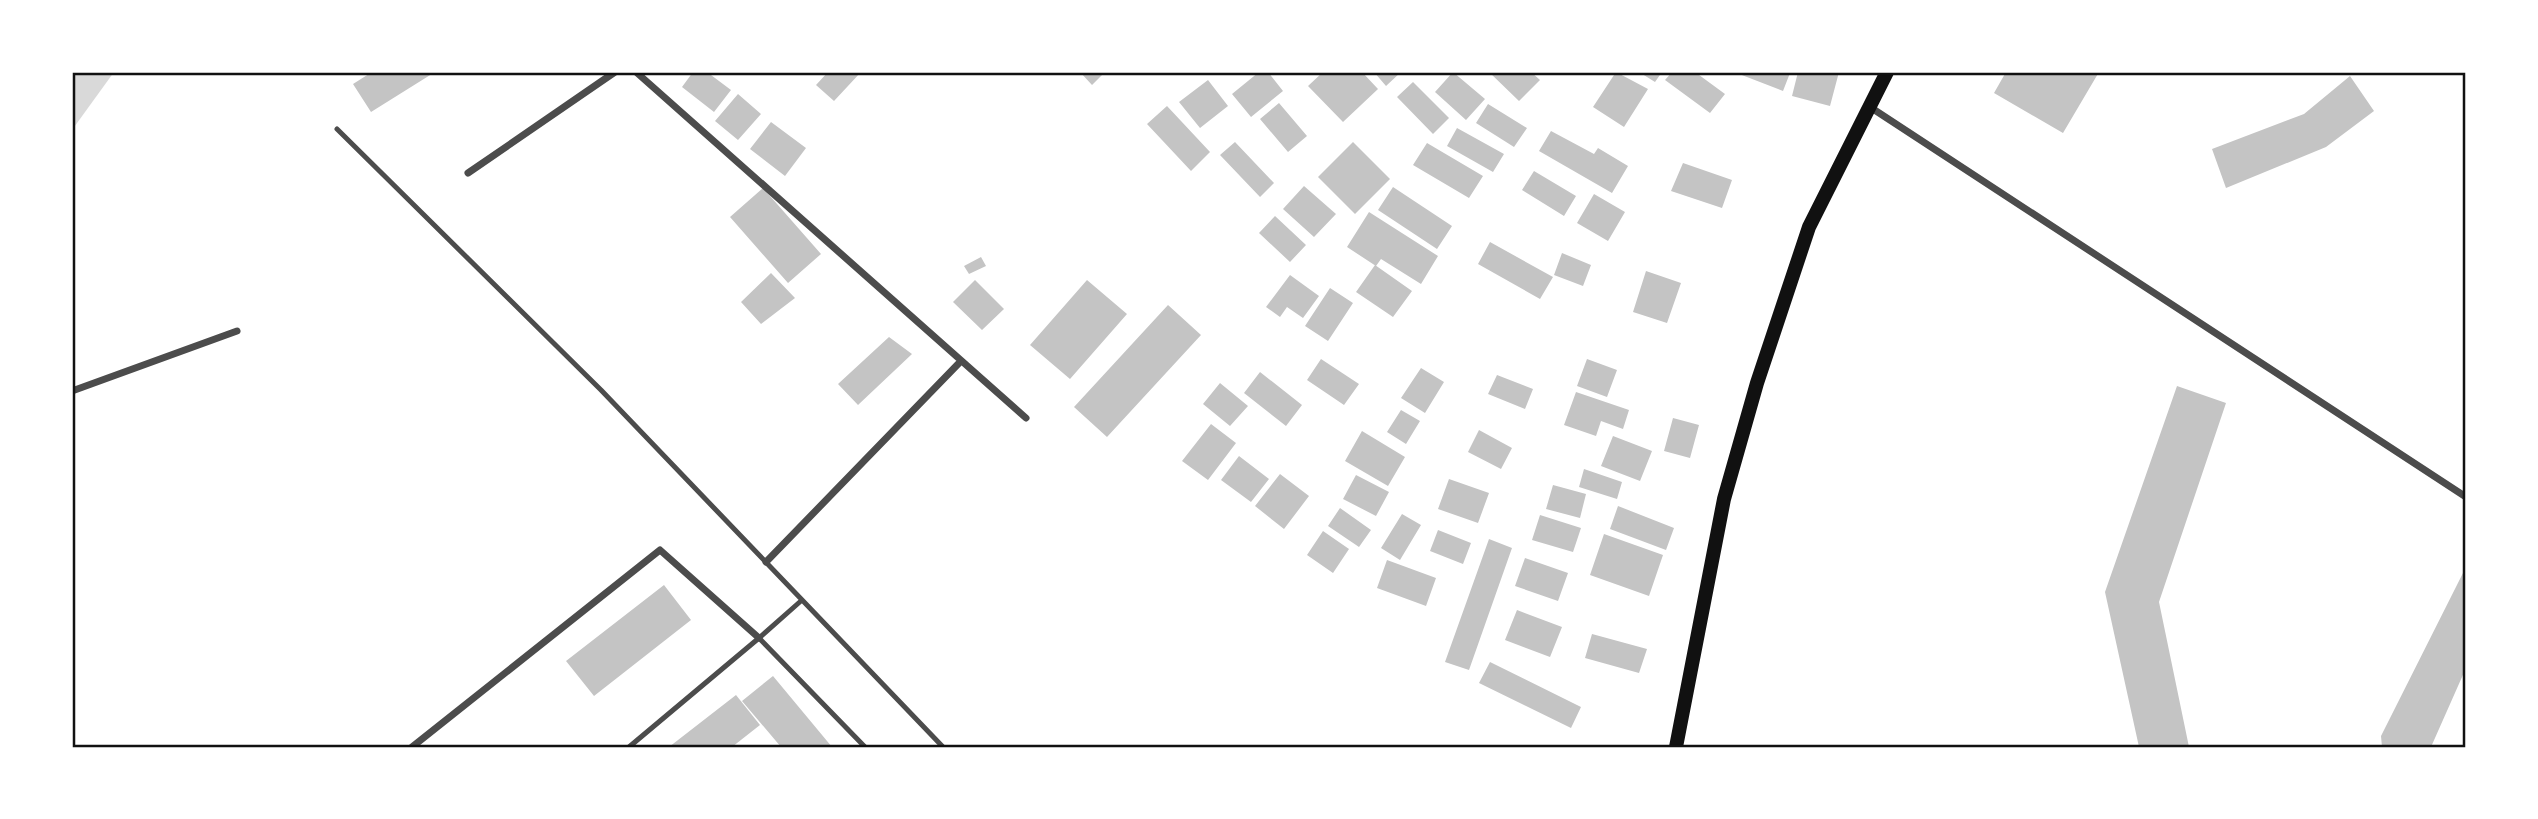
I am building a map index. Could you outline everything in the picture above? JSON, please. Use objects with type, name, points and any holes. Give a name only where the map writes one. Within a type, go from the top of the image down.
[{"type":"main road","points":[[1676,747],[1724,499],[1757,383],[1809,227],[1888,72]]},
{"type":"street","points":[[468,173],[615,72]]},
{"type":"street","points":[[636,72],[1026,418]]},
{"type":"street","points":[[1870,107],[2466,497]]},
{"type":"street","points":[[72,391],[237,331]]},
{"type":"street","points":[[766,562],[961,360]]},
{"type":"street","points":[[412,747],[660,550],[760,638]]},
{"type":"lane","points":[[337,129],[601,390],[943,747]]},
{"type":"lane","points":[[629,747],[803,600]]},
{"type":"lane","points":[[760,638],[866,747]]},
{"type":"shaded area","points":[[72,72],[114,72],[72,130]]},
{"type":"building","points":[[372,72],[435,72],[371,112],[353,84]]},
{"type":"building","points":[[693,72],[707,72],[731,90],[714,112],[682,87]]},
{"type":"building","points":[[828,72],[861,72],[834,101],[816,85]]},
{"type":"building","points":[[1080,72],[1105,72],[1092,85]]},
{"type":"building","points":[[1259,72],[1268,72],[1283,91],[1251,117],[1232,94]]},
{"type":"building","points":[[1323,72],[1362,72],[1378,89],[1343,122],[1308,86]]},
{"type":"building","points":[[1374,72],[1401,72],[1386,86]]},
{"type":"building","points":[[1453,72],[1485,99],[1466,120],[1435,92]]},
{"type":"building","points":[[1489,72],[1531,72],[1540,80],[1519,101]]},
{"type":"building","points":[[1616,72],[1648,89],[1624,127],[1593,107]]},
{"type":"building","points":[[1639,72],[1662,72],[1655,82]]},
{"type":"building","points":[[1672,72],[1695,72],[1725,94],[1710,113],[1665,80]]},
{"type":"building","points":[[1734,72],[1787,72],[1790,73],[1783,91]]},
{"type":"building","points":[[1798,72],[1839,72],[1830,106],[1792,96]]},
{"type":"building","points":[[2006,72],[2099,72],[2063,133],[1994,93]]},
{"type":"building","points":[[2350,76],[2374,111],[2326,147],[2226,188],[2212,149],[2304,114]]},
{"type":"building","points":[[1208,80],[1228,106],[1200,128],[1179,102]]},
{"type":"building","points":[[1413,82],[1449,118],[1433,134],[1397,97]]},
{"type":"building","points":[[738,94],[761,114],[738,140],[715,121]]},
{"type":"building","points":[[1279,103],[1307,136],[1288,152],[1260,119]]},
{"type":"building","points":[[1488,104],[1527,128],[1514,147],[1476,123]]},
{"type":"building","points":[[1167,106],[1210,152],[1191,171],[1147,124]]},
{"type":"building","points":[[771,122],[806,148],[785,176],[750,149]]},
{"type":"building","points":[[1457,128],[1504,154],[1493,172],[1447,146]]},
{"type":"building","points":[[1551,131],[1594,154],[1598,148],[1628,166],[1612,193],[1539,151]]},
{"type":"building","points":[[1235,142],[1274,183],[1260,197],[1220,155]]},
{"type":"building","points":[[1353,142],[1390,179],[1355,214],[1318,177]]},
{"type":"building","points":[[1427,143],[1483,176],[1469,198],[1413,165]]},
{"type":"building","points":[[1683,163],[1732,180],[1722,208],[1671,191]]},
{"type":"building","points":[[1534,171],[1576,196],[1564,216],[1522,190]]},
{"type":"building","points":[[1304,186],[1336,214],[1314,237],[1283,209]]},
{"type":"building","points":[[1393,187],[1452,226],[1437,249],[1378,210]]},
{"type":"building","points":[[763,188],[821,254],[788,283],[730,217]]},
{"type":"building","points":[[1594,194],[1625,212],[1608,241],[1577,223]]},
{"type":"building","points":[[1369,212],[1438,256],[1421,284],[1381,259],[1376,266],[1347,247]]},
{"type":"building","points":[[1275,216],[1306,245],[1290,262],[1259,233]]},
{"type":"building","points":[[1490,242],[1553,277],[1540,299],[1478,264]]},
{"type":"building","points":[[1562,253],[1591,265],[1583,286],[1554,275]]},
{"type":"building","points":[[981,257],[986,266],[969,274],[964,266]]},
{"type":"building","points":[[1375,265],[1412,291],[1393,317],[1356,292]]},
{"type":"building","points":[[1646,271],[1681,283],[1667,323],[1633,312]]},
{"type":"building","points":[[771,273],[795,298],[761,324],[741,302]]},
{"type":"building","points":[[1290,275],[1319,296],[1303,318],[1287,307],[1280,317],[1266,307]]},
{"type":"building","points":[[975,280],[1004,309],[982,330],[953,302]]},
{"type":"building","points":[[1087,280],[1127,314],[1070,379],[1030,345]]},
{"type":"building","points":[[1330,288],[1353,303],[1328,341],[1305,326]]},
{"type":"building","points":[[1168,305],[1201,335],[1107,437],[1074,407]]},
{"type":"building","points":[[889,337],[912,354],[858,405],[838,384]]},
{"type":"building","points":[[1321,359],[1359,384],[1344,405],[1307,380]]},
{"type":"building","points":[[1587,359],[1617,370],[1607,397],[1577,386]]},
{"type":"building","points":[[1421,368],[1444,382],[1425,413],[1401,398]]},
{"type":"building","points":[[1260,372],[1302,405],[1286,426],[1244,393]]},
{"type":"building","points":[[1497,375],[1533,389],[1525,409],[1488,394]]},
{"type":"building","points":[[1220,383],[1248,406],[1230,426],[1203,404]]},
{"type":"building","points":[[2177,386],[2226,403],[2159,602],[2189,747],[2139,747],[2105,592]]},
{"type":"building","points":[[1576,392],[1629,410],[1623,429],[1601,421],[1596,436],[1564,425]]},
{"type":"building","points":[[1401,410],[1420,421],[1406,444],[1387,432]]},
{"type":"building","points":[[1673,418],[1699,425],[1690,458],[1664,451]]},
{"type":"building","points":[[1211,424],[1236,443],[1208,480],[1182,461]]},
{"type":"building","points":[[1479,430],[1512,448],[1501,469],[1468,452]]},
{"type":"building","points":[[1362,431],[1405,457],[1388,486],[1345,461]]},
{"type":"building","points":[[1613,436],[1652,451],[1640,481],[1601,466]]},
{"type":"building","points":[[1239,456],[1269,479],[1251,502],[1221,480]]},
{"type":"building","points":[[1584,469],[1622,482],[1617,499],[1579,487]]},
{"type":"building","points":[[1280,474],[1309,496],[1284,529],[1255,506]]},
{"type":"building","points":[[1356,475],[1389,492],[1376,516],[1343,499]]},
{"type":"building","points":[[1449,479],[1489,493],[1478,523],[1438,509]]},
{"type":"building","points":[[1553,485],[1586,494],[1580,518],[1546,509]]},
{"type":"building","points":[[1618,506],[1674,528],[1666,550],[1610,529]]},
{"type":"building","points":[[1340,508],[1371,530],[1359,547],[1328,526]]},
{"type":"building","points":[[1402,514],[1421,525],[1400,560],[1381,548]]},
{"type":"building","points":[[1540,515],[1581,528],[1573,552],[1532,540]]},
{"type":"building","points":[[1438,530],[1471,543],[1463,564],[1430,551]]},
{"type":"building","points":[[1323,531],[1349,549],[1333,573],[1307,555]]},
{"type":"building","points":[[1604,534],[1663,555],[1649,596],[1590,575]]},
{"type":"building","points":[[1489,539],[1512,548],[1469,670],[1445,662]]},
{"type":"building","points":[[1525,558],[1568,573],[1558,601],[1515,586]]},
{"type":"building","points":[[1387,560],[1436,578],[1426,606],[1377,588]]},
{"type":"building","points":[[2466,567],[2466,668],[2431,747],[2382,747],[2381,736]]},
{"type":"building","points":[[664,585],[691,620],[594,696],[566,661]]},
{"type":"building","points":[[1517,610],[1562,627],[1550,657],[1505,640]]},
{"type":"building","points":[[1592,634],[1647,649],[1639,673],[1585,658]]},
{"type":"building","points":[[1490,662],[1581,707],[1571,728],[1479,683]]},
{"type":"building","points":[[773,676],[832,747],[781,747],[742,701]]},
{"type":"building","points":[[736,695],[760,725],[732,747],[669,747]]}]
